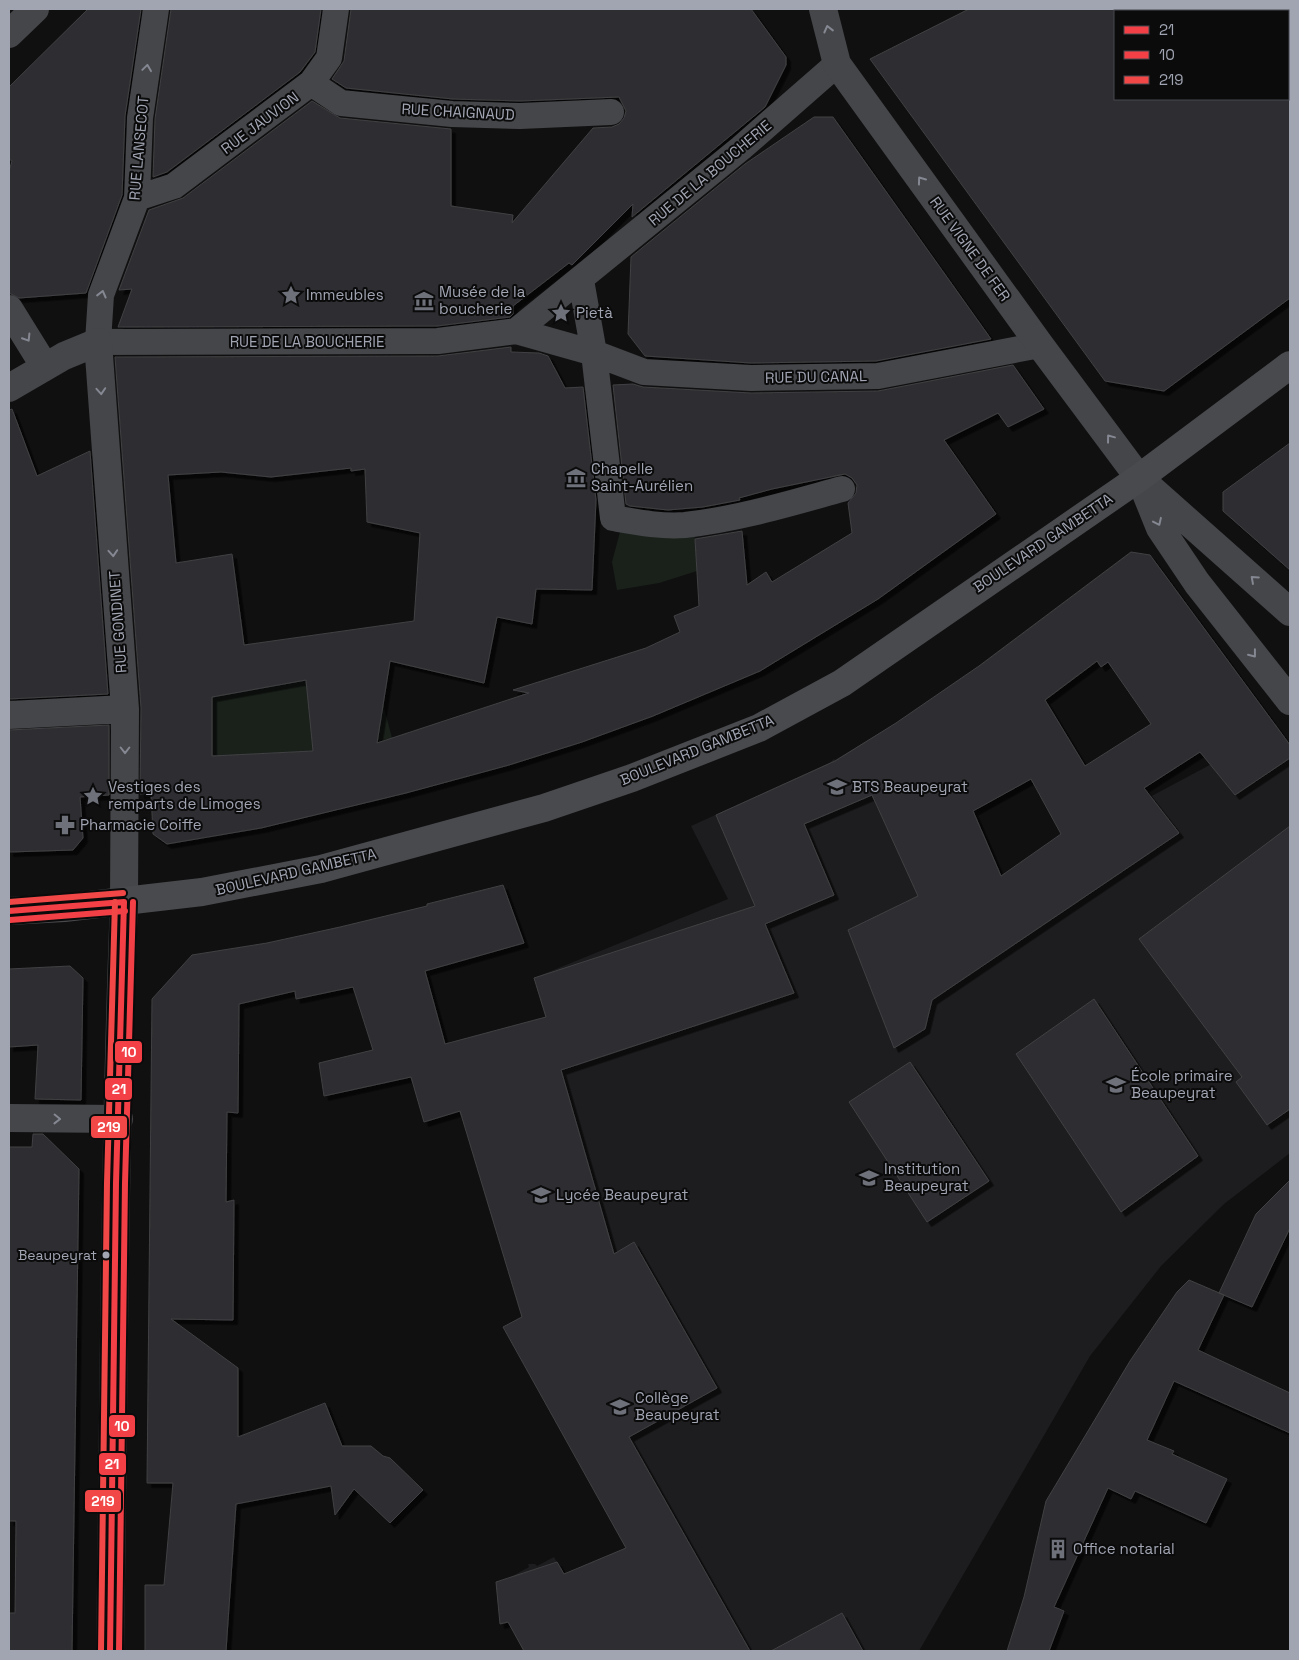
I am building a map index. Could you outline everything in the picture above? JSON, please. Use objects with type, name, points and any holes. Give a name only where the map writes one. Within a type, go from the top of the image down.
[{"type":"main road","name":"BOULEVARD GAMBETTA","points":[[9,911],[124,902],[202,892],[321,869],[544,808],[701,752],[759,728],[842,683],[1139,478],[1290,365]]},
{"type":"street","points":[[9,34],[35,9]]},
{"type":"street","name":"RUE LANSECOT","points":[[98,342],[101,295],[137,198],[140,118],[156,9]]},
{"type":"street","name":"RUE JAUVION","points":[[137,198],[174,186],[312,83],[330,58],[336,9]]},
{"type":"street","name":"RUE VIGNE DE FER","points":[[823,9],[837,64],[1040,345],[1139,478]]},
{"type":"street","name":"RUE DE LA BOUCHERIE","points":[[98,342],[438,341],[516,331],[741,148],[837,64]]},
{"type":"street","name":"RUE CHAIGNAUD","points":[[312,83],[341,103],[452,114],[520,116],[611,112]]},
{"type":"street","points":[[581,280],[594,353],[613,518],[647,523],[684,525],[745,515],[842,489]]},
{"type":"street","points":[[9,309],[45,367]]},
{"type":"street","name":"RUE DU CANAL","points":[[516,331],[594,353],[644,372],[751,378],[878,376],[1040,345]]},
{"type":"street","points":[[9,388],[64,356],[98,342]]},
{"type":"street","name":"RUE GONDINET","points":[[98,342],[125,709],[124,902],[119,1028],[119,1119],[114,1274],[110,1651]]},
{"type":"street","points":[[1139,478],[1290,612]]},
{"type":"street","points":[[1139,478],[1160,528],[1197,583],[1290,701]]},
{"type":"street","points":[[9,715],[125,709]]},
{"type":"street","points":[[9,1118],[119,1119]]},
{"type":"shaded area","points":[[620,532],[695,537],[697,571],[659,583],[617,590],[612,562]]},
{"type":"shaded area","points":[[208,670],[230,694],[306,680],[382,712],[383,704],[392,738],[337,750],[212,756]]},
{"type":"shaded area","name":"Institution Beaupeyrat","points":[[896,723],[957,772],[1002,876],[1249,744],[1276,724],[1290,745],[1290,1153],[1224,1204],[1161,1266],[1090,1356],[919,1651],[645,1651],[672,1636],[665,1622],[611,1651],[524,1651],[508,1622],[505,1623],[503,1620],[499,1588],[496,1589],[496,1582],[500,1583],[529,1567],[528,1564],[535,1564],[537,1566],[554,1557],[569,1583],[628,1551],[503,1327],[522,1316],[462,1118],[566,1090],[534,978],[728,899],[691,826],[835,760]]},
{"type":"building","points":[[88,9],[141,9],[125,116],[122,195],[86,293],[19,298],[9,293],[9,171],[12,161],[9,159],[9,87]]},
{"type":"building","points":[[171,9],[321,9],[315,52],[300,72],[167,172],[153,177],[155,119]]},
{"type":"building","points":[[351,9],[751,9],[786,57],[786,65],[765,107],[632,217],[633,204],[572,265],[569,263],[513,306],[513,314],[510,317],[437,326],[118,327],[132,289],[119,290],[149,210],[183,198],[312,101],[340,118],[451,129],[451,206],[513,215],[512,223],[593,128],[612,127],[619,124],[624,118],[626,111],[619,97],[520,101],[453,99],[346,88],[332,79],[344,61]]},
{"type":"building","points":[[969,9],[1115,9],[1114,100],[1290,99],[1290,298],[1164,391],[1105,381],[870,59]]},
{"type":"building","points":[[814,117],[833,117],[991,339],[876,361],[751,363],[645,356],[628,334],[631,257],[745,164]]},
{"type":"building","points":[[511,347],[511,352],[539,353],[548,356],[565,388],[583,387],[596,500],[592,590],[536,589],[532,624],[497,617],[484,683],[390,661],[377,743],[529,693],[513,690],[646,648],[680,632],[674,616],[699,606],[695,539],[742,531],[747,585],[766,572],[772,582],[852,533],[848,503],[856,493],[857,485],[852,478],[845,474],[772,489],[739,498],[740,500],[703,507],[668,510],[626,504],[613,385],[633,384],[643,387],[751,393],[878,391],[1013,365],[1044,409],[1008,427],[998,413],[944,440],[996,514],[878,599],[760,671],[653,716],[582,742],[509,765],[406,793],[261,828],[167,844],[153,834],[151,793],[140,794],[141,708],[115,357],[438,356]],"holes":[[[351,468],[351,471],[365,469],[367,522],[420,533],[414,621],[244,645],[232,554],[176,563],[168,475],[221,472],[271,477]],[[306,680],[313,751],[212,756],[212,697]]]},
{"type":"building","points":[[12,409],[37,476],[90,451],[108,694],[9,699],[9,410]]},
{"type":"building","points":[[1290,443],[1290,570],[1223,511],[1223,492]]},
{"type":"building","points":[[1131,552],[1150,555],[1290,745],[1290,758],[1235,795],[1200,752],[1144,788],[1179,833],[932,1000],[925,1029],[894,1048],[848,930],[918,896],[872,795],[804,824],[834,895],[765,924],[794,993],[561,1070],[614,1254],[634,1242],[717,1388],[629,1437],[750,1651],[524,1651],[508,1622],[500,1624],[496,1582],[557,1562],[564,1574],[626,1548],[503,1327],[522,1317],[460,1111],[424,1122],[411,1077],[324,1096],[319,1063],[373,1050],[353,987],[296,999],[295,991],[239,1004],[238,1113],[227,1112],[226,1202],[234,1200],[233,1320],[171,1319],[238,1368],[238,1437],[325,1403],[342,1446],[371,1446],[383,1456],[390,1458],[423,1490],[390,1523],[354,1489],[335,1515],[331,1486],[236,1504],[226,1651],[145,1651],[145,1585],[164,1585],[173,1483],[147,1483],[152,999],[192,955],[267,943],[340,927],[503,885],[524,943],[425,971],[445,1044],[546,1017],[534,978],[755,906],[716,815],[835,761],[896,723],[979,666]],"holes":[[[1097,661],[1101,667],[1108,662],[1151,724],[1085,766],[1045,700]],[[1031,779],[1061,834],[1001,876],[973,811]]]},
{"type":"building","points":[[109,725],[109,795],[80,797],[83,838],[73,850],[9,852],[9,730]]},
{"type":"building","points":[[1290,826],[1290,1109],[1267,1125],[1236,1082],[1242,1077],[1139,939]]},
{"type":"building","points":[[70,966],[83,978],[81,1100],[35,1099],[38,1045],[9,1047],[9,969]]},
{"type":"building","points":[[1094,999],[1198,1156],[1121,1212],[1016,1054]]},
{"type":"building","points":[[910,1062],[989,1181],[927,1222],[849,1102]]},
{"type":"building","points":[[33,1134],[43,1134],[79,1169],[72,1651],[9,1651],[9,1613],[15,1613],[16,1521],[9,1521],[9,1147],[32,1147]]},
{"type":"building","points":[[1290,1180],[1290,1228],[1252,1307],[1219,1293],[1256,1214]]},
{"type":"building","points":[[1189,1280],[1224,1295],[1198,1350],[1290,1393],[1290,1433],[1174,1381],[1147,1440],[1174,1451],[1172,1454],[1227,1479],[1206,1523],[1135,1491],[1131,1499],[1108,1488],[1054,1607],[1064,1611],[1049,1651],[1007,1651],[1024,1597],[1046,1501],[1130,1361],[1177,1292]]},
{"type":"building","points":[[842,1613],[863,1651],[771,1651]]},
{"type":"transit line","name":"219","points":[[9,902],[123,893]]},
{"type":"transit line","name":"219","points":[[101,1651],[107,1183],[115,902]]},
{"type":"transit line","name":"21","points":[[9,911],[124,902]]},
{"type":"transit line","name":"21","points":[[110,1651],[116,1183],[124,902]]},
{"type":"transit line","name":"10","points":[[119,1651],[125,1183],[133,902]]},
{"type":"transit line","name":"10","points":[[10,920],[125,911]]},
{"type":"place","name":"Immeubles","points":[[291,295]]},
{"type":"place","name":"Musée de la boucherie","points":[[424,301]]},
{"type":"place","name":"Pietà","points":[[561,313]]},
{"type":"place","name":"Chapelle Saint-Aurélien","points":[[576,478]]},
{"type":"place","name":"BTS Beaupeyrat","points":[[837,787]]},
{"type":"place","name":"Vestiges des remparts de Limoges","points":[[93,796]]},
{"type":"place","name":"Pharmacie Coiffe","points":[[65,825]]},
{"type":"place","name":"École primaire Beaupeyrat","points":[[1116,1085]]},
{"type":"place","name":"Institution Beaupeyrat","points":[[869,1178]]},
{"type":"place","name":"Lycée Beaupeyrat","points":[[541,1195]]},
{"type":"place","name":"Beaupeyrat","points":[[106,1255]]},
{"type":"place","name":"Collège Beaupeyrat","points":[[620,1407]]},
{"type":"place","name":"Office notarial","points":[[1058,1549]]}]
